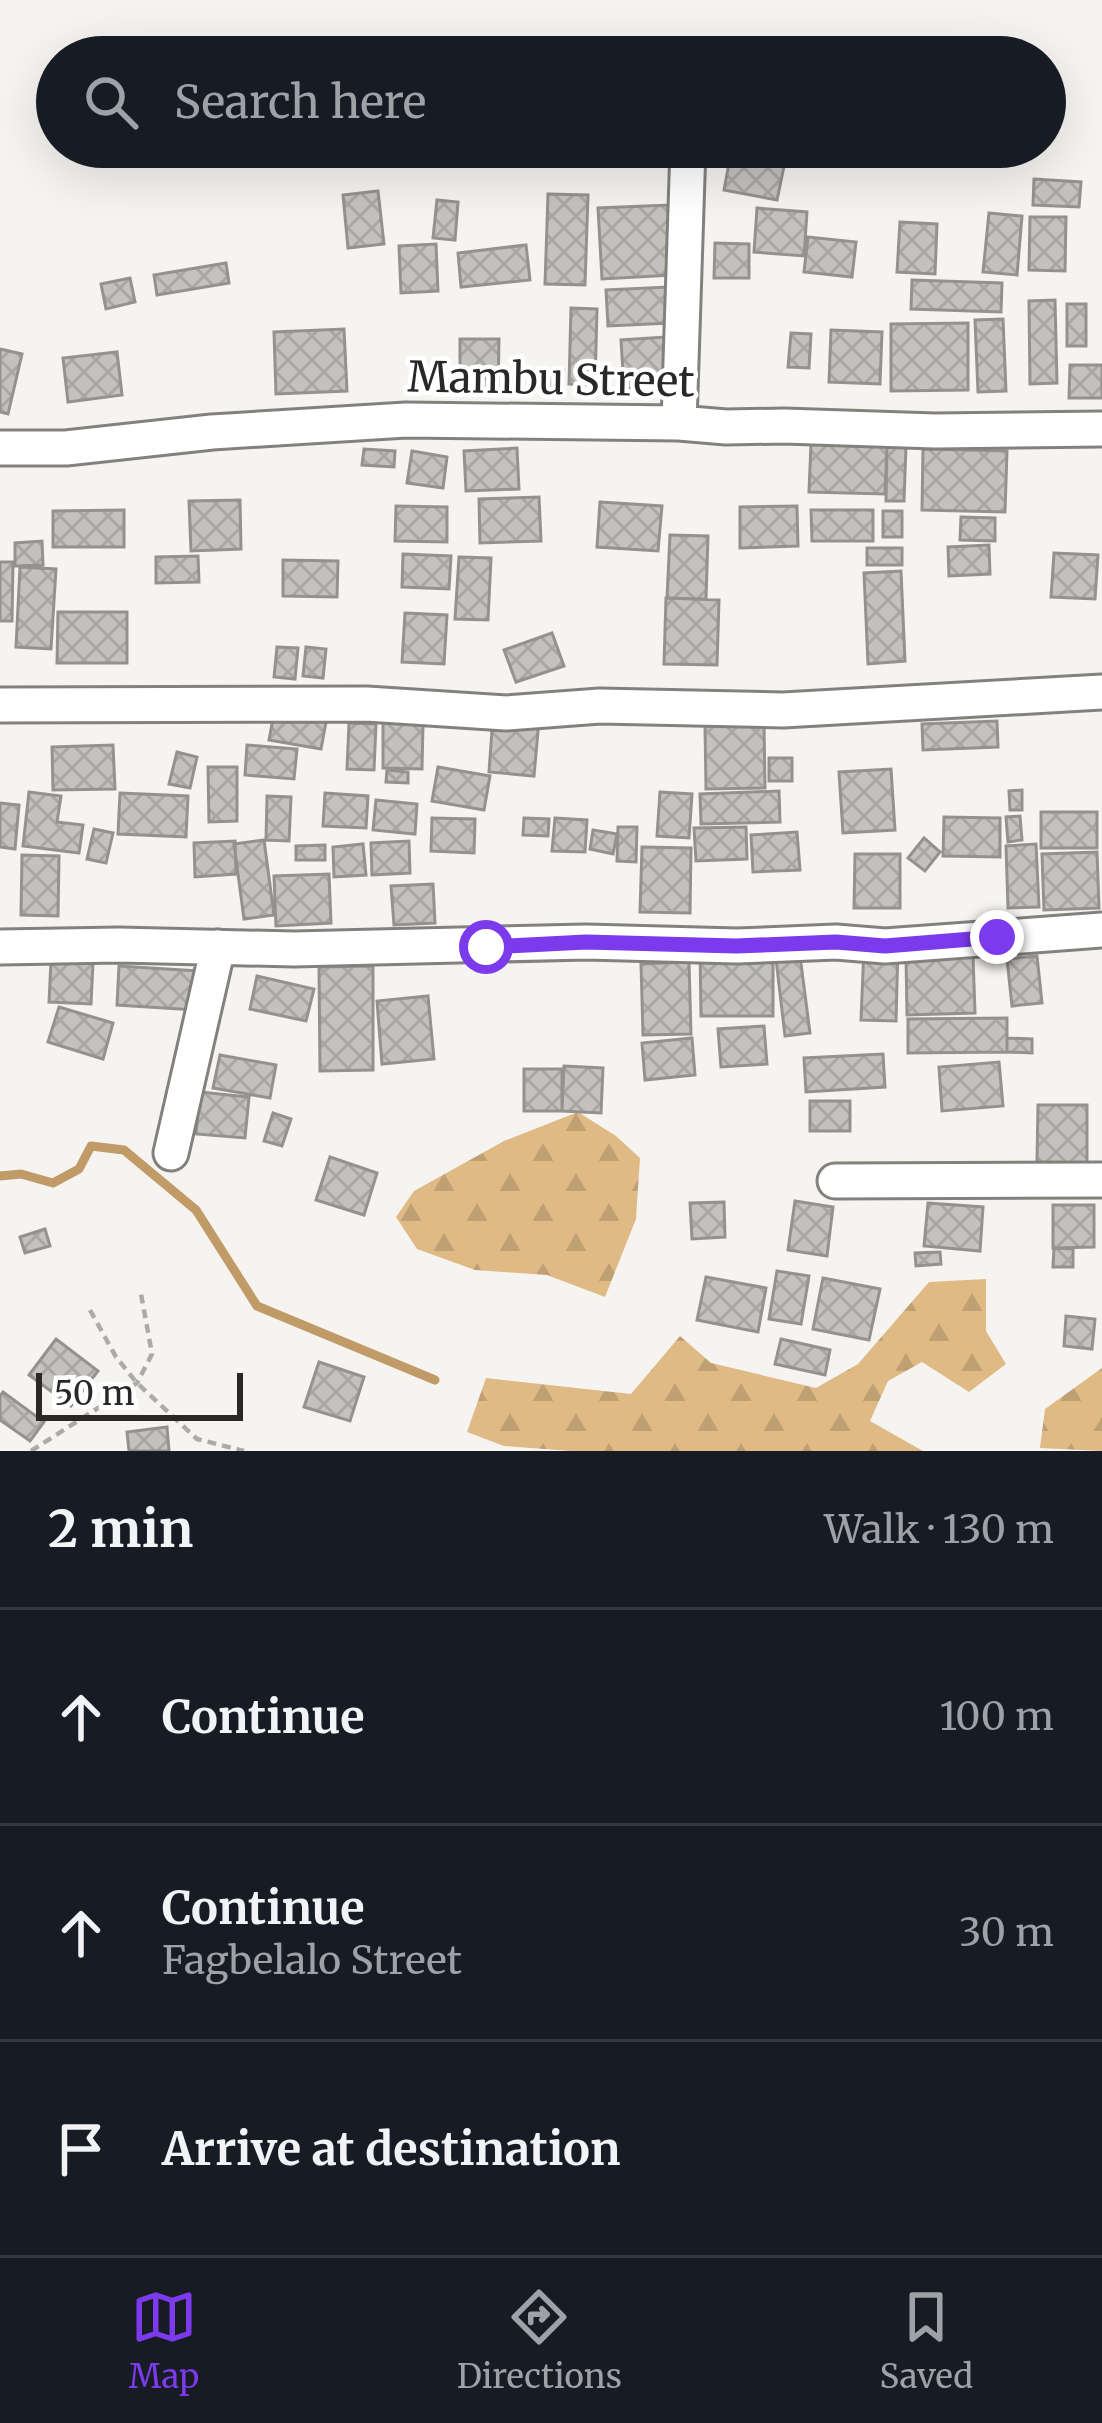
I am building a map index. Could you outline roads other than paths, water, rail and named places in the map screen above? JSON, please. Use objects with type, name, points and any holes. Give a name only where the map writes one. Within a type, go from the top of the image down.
[{"type":"street","points":[[679,423],[687,168]]},
{"type":"street","name":"Mambu Street","points":[[0,448],[66,448],[212,432],[406,420],[935,431],[1102,429]]},
{"type":"street","points":[[0,705],[367,704],[506,712],[600,706],[783,710],[1102,692]]},
{"type":"street","points":[[0,947],[294,950],[586,942],[885,946],[1102,930]]},
{"type":"street","points":[[171,1153],[218,947]]},
{"type":"street","points":[[835,1181],[1102,1180]]},
{"type":"waterway","points":[[0,1176],[21,1174],[53,1183],[79,1169],[91,1146],[124,1150],[196,1210],[257,1306],[435,1380]]}]
